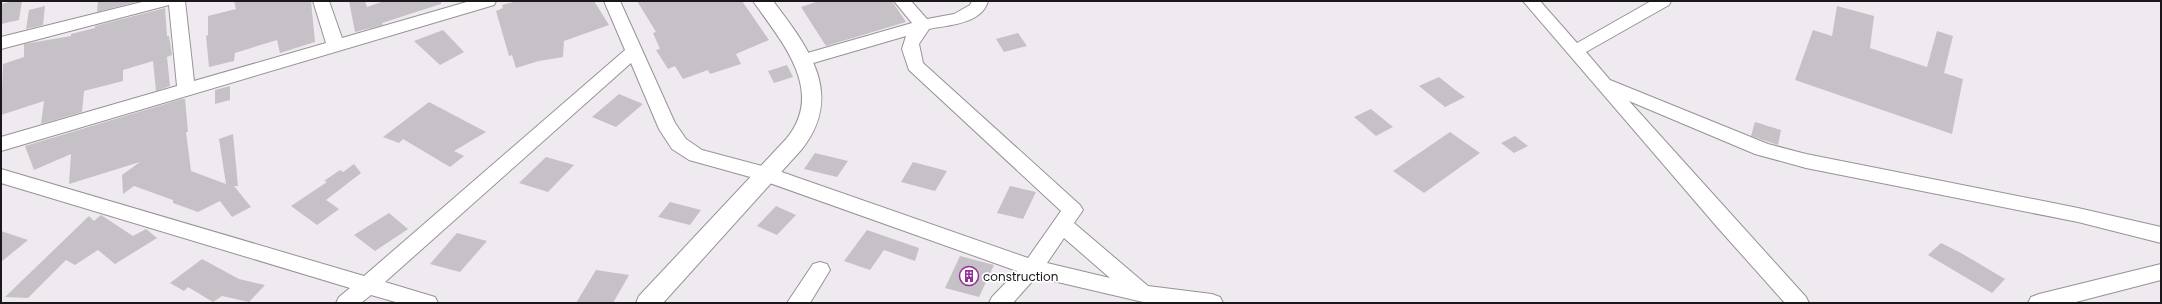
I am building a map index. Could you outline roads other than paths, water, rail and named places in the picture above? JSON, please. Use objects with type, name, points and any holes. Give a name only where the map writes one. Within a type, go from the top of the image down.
[{"type":"street","points":[[1,43],[166,1]]},
{"type":"street","points":[[177,1],[186,90]]},
{"type":"street","points":[[321,1],[336,46]]},
{"type":"street","points":[[1,144],[336,46],[466,4],[488,1]]},
{"type":"street","points":[[612,1],[666,124],[679,144],[696,155],[766,174],[1032,268],[1148,298],[1212,303]]},
{"type":"street","points":[[648,303],[766,174],[802,132],[810,111],[812,87],[808,69],[792,40],[763,1]]},
{"type":"street","points":[[902,1],[923,25]]},
{"type":"street","points":[[804,60],[923,25],[958,18],[978,8],[980,1]]},
{"type":"street","points":[[1532,1],[1725,223],[1798,303]]},
{"type":"street","points":[[1575,51],[1663,1]]},
{"type":"street","points":[[923,25],[913,35],[909,53],[915,66],[1073,210],[1032,268],[1000,303]]},
{"type":"street","points":[[347,303],[634,51]]},
{"type":"street","points":[[1604,84],[1762,149],[1799,159],[2078,215],[2161,235]]},
{"type":"street","points":[[6,182],[427,303]]},
{"type":"street","points":[[1063,225],[1148,298]]},
{"type":"street","points":[[798,303],[820,270]]},
{"type":"street","points":[[2039,303],[2161,272]]},
{"type":"place","name":"construction","points":[[969,276]]}]
